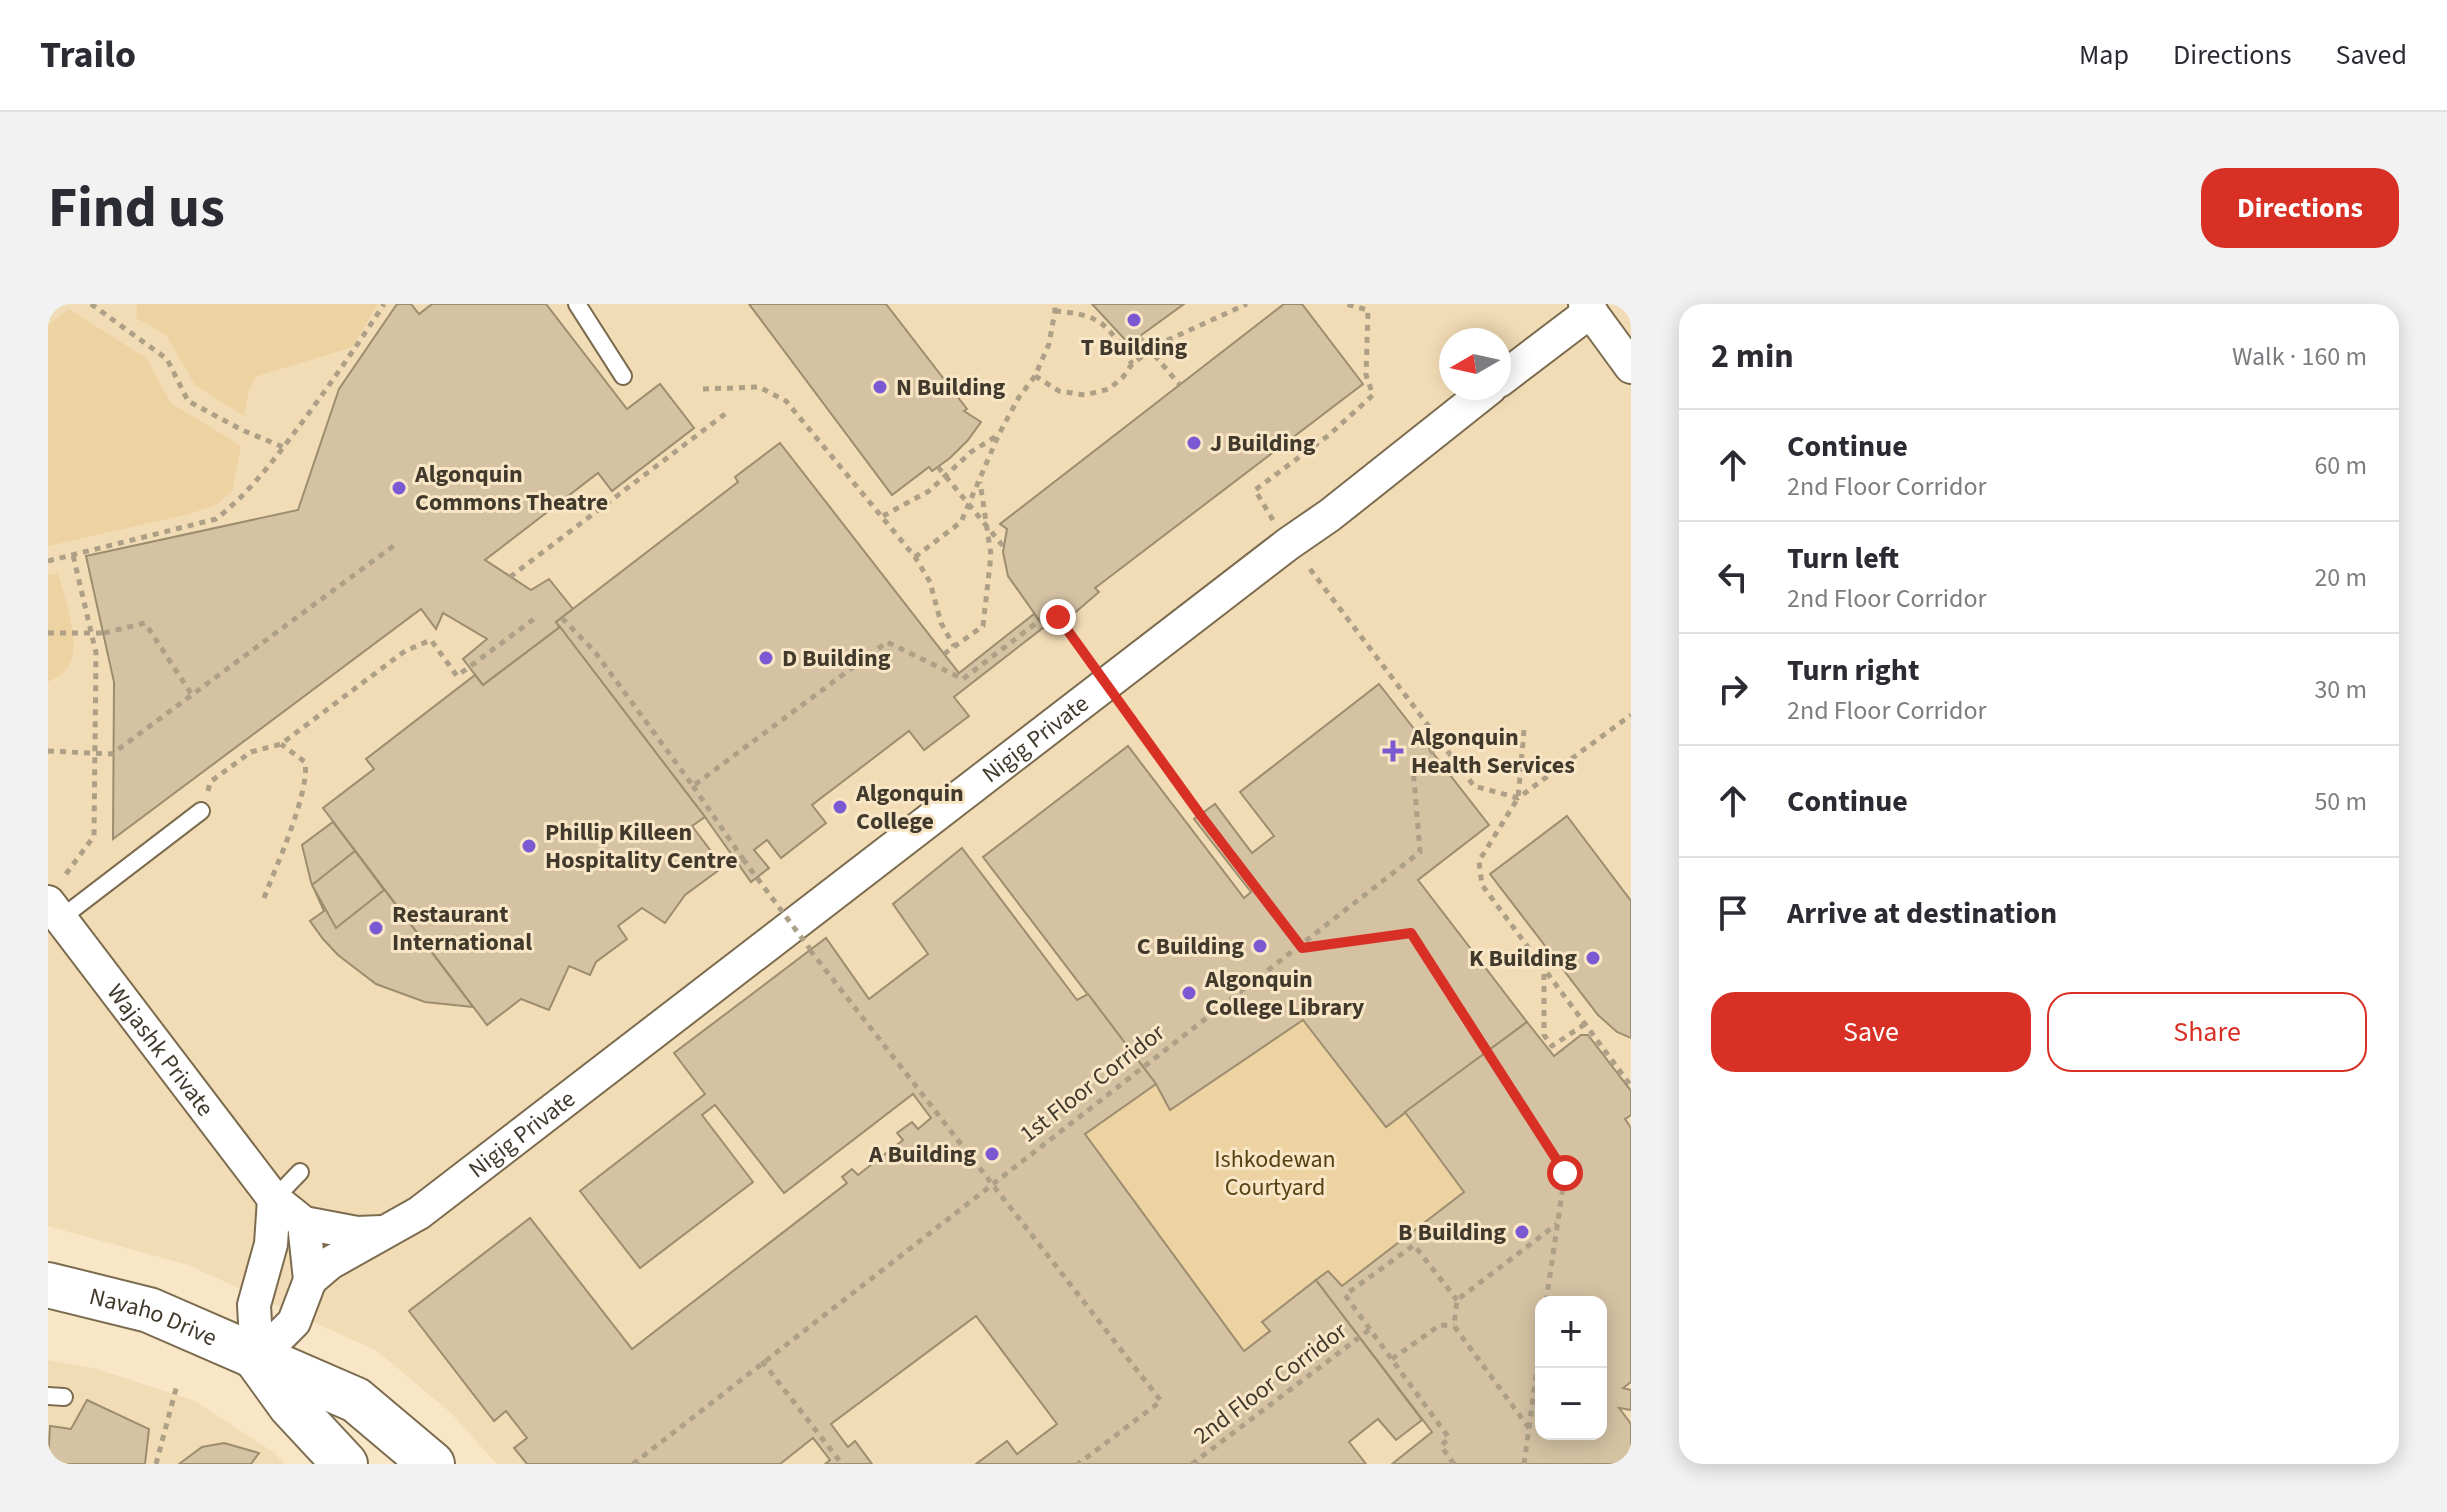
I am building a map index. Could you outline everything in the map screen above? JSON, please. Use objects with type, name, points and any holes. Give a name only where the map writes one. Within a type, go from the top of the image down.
[{"type":"street","points":[[1511,371],[1588,308],[1631,367]]},
{"type":"street","name":"Nigig Private","points":[[310,1280],[330,1263],[419,1213],[1288,544],[1330,515],[1475,400]]},
{"type":"street","name":"Wajashk Private","points":[[52,916],[274,1199],[304,1223]]},
{"type":"street","points":[[257,1359],[254,1305],[271,1244],[274,1199]]},
{"type":"street","points":[[257,1359],[294,1322],[310,1280],[304,1223],[357,1233],[386,1232]]},
{"type":"street","name":"Navaho Drive","points":[[48,1285],[149,1310],[356,1400],[432,1464]]},
{"type":"street","name":"Navaho Drive","points":[[257,1359],[291,1406],[345,1464]]},
{"type":"lane","points":[[577,304],[623,376]]},
{"type":"lane","points":[[52,916],[201,811]]},
{"type":"lane","points":[[274,1199],[300,1172]]},
{"type":"path","points":[[91,304],[167,359],[188,401],[283,448]]},
{"type":"path","points":[[48,561],[216,519],[239,501],[283,448],[354,351],[384,304]]},
{"type":"path","points":[[1035,376],[1059,391],[1085,395],[1109,389],[1132,364],[1159,344],[1247,304]]},
{"type":"path","points":[[1273,520],[1255,490],[1329,435],[1373,395],[1366,375],[1368,310],[1345,304]]},
{"type":"path","points":[[915,557],[961,522],[999,434],[1019,397],[1035,376],[1049,344],[1054,308],[1086,314],[1103,324],[1132,364]]},
{"type":"path","points":[[1139,337],[1179,384]]},
{"type":"path","points":[[703,389],[759,387],[786,401],[915,557],[930,582],[941,623],[954,646]]},
{"type":"path","points":[[510,577],[725,414]]},
{"type":"path","points":[[883,517],[929,491],[971,452],[999,434]]},
{"type":"path","points":[[938,467],[1003,546]]},
{"type":"path","points":[[944,654],[983,626],[991,555],[980,481]]},
{"type":"path","points":[[48,751],[112,754],[396,544]]},
{"type":"path","points":[[66,874],[94,836],[96,653],[73,555]]},
{"type":"path","points":[[1307,565],[1474,786],[1518,798]]},
{"type":"path","points":[[693,786],[887,642],[963,679],[1052,611],[1049,607],[1055,602],[1058,617],[1202,817],[1302,948],[1411,933],[1565,1173],[1547,1296]]},
{"type":"path","points":[[201,811],[210,782],[251,752],[281,744],[405,651],[431,640],[457,676],[538,616]]},
{"type":"path","points":[[562,618],[595,652],[810,949],[1161,1401],[1078,1464]]},
{"type":"path","points":[[48,633],[104,633],[145,623],[192,695]]},
{"type":"path","points":[[1631,715],[1518,798],[1479,861],[1482,885],[1631,1086]]},
{"type":"path","points":[[1518,798],[1524,730]]},
{"type":"path","name":"1st Floor Corridor","points":[[633,1464],[1420,852],[1413,767],[1442,743]]},
{"type":"path","points":[[264,898],[296,811],[306,773],[305,762],[281,744]]},
{"type":"path","points":[[1544,972],[1544,1035],[1552,1046],[1585,1024]]},
{"type":"path","points":[[1529,1428],[1454,1326],[1457,1300],[1557,1224]]},
{"type":"path","name":"2nd Floor Corridor","points":[[1454,1464],[1441,1446],[1449,1438],[1345,1295],[1414,1245],[1457,1300]]},
{"type":"path","points":[[1392,1359],[1440,1325],[1454,1326]]},
{"type":"path","name":"2nd Floor Corridor","points":[[1192,1464],[1369,1330]]},
{"type":"path","points":[[762,1361],[842,1464]]},
{"type":"path","points":[[1524,1464],[1537,1368]]},
{"type":"path","points":[[156,1464],[177,1385]]},
{"type":"shaded area","name":"Algonquin College","points":[[48,304],[1631,304],[1631,1464],[497,1464],[450,1412],[377,1351],[188,1265],[48,1226]]},
{"type":"shaded area","points":[[48,1360],[97,1369],[195,1401],[273,1452],[285,1464],[48,1464]]},
{"type":"green space","points":[[137,304],[378,304],[352,347],[258,376],[249,390],[244,416],[195,385],[166,335],[136,318]]},
{"type":"green space","points":[[69,309],[146,358],[171,403],[241,446],[232,491],[216,505],[48,546],[48,325]]},
{"type":"green space","points":[[58,573],[72,624],[73,651],[64,672],[48,682],[48,575]]},
{"type":"green space","name":"Ishkodewan Courtyard","points":[[1303,1020],[1385,1126],[1405,1112],[1464,1192],[1342,1286],[1328,1271],[1262,1321],[1270,1331],[1244,1351],[1085,1134],[1156,1084],[1170,1110]]},
{"type":"building","points":[[397,304],[411,304],[419,314],[432,304],[546,304],[627,409],[660,384],[694,428],[612,491],[598,473],[485,560],[531,590],[549,579],[573,609],[556,622],[560,627],[483,685],[463,659],[487,639],[443,613],[436,629],[421,609],[113,839],[114,682],[86,556],[298,510],[339,389]]},
{"type":"building","name":"N Building","points":[[749,304],[886,304],[967,409],[964,411],[981,422],[950,458],[932,471],[929,467],[892,495]]},
{"type":"building","name":"T Building","points":[[1092,304],[1184,304],[1129,344]]},
{"type":"building","name":"J Building","points":[[1284,304],[1302,304],[1363,384],[1095,588],[1099,592],[1071,616],[1066,610],[1044,627],[1008,576],[1003,552],[1007,529],[1000,524]]},
{"type":"building","name":"D Building","points":[[780,443],[959,673],[1034,614],[1044,627],[954,697],[969,716],[924,750],[909,731],[812,805],[826,823],[781,858],[767,840],[754,850],[769,868],[751,882],[556,622],[738,482],[735,477]]},
{"type":"building","name":"Phillip Killeen Hospitality Centre","points":[[560,627],[705,817],[692,826],[723,867],[685,895],[665,923],[642,908],[618,926],[627,939],[596,962],[590,975],[569,966],[549,1010],[521,999],[487,1025],[323,808],[374,769],[366,759],[475,675],[483,685]]},
{"type":"building","name":"C Building","points":[[1379,684],[1489,825],[1418,880],[1527,1022],[1386,1127],[1303,1020],[1170,1110],[1156,1084],[983,857],[1128,746],[1244,898],[1251,892],[1194,819],[1215,804],[1252,853],[1274,836],[1240,792]]},
{"type":"building","name":"K Building","points":[[1567,816],[1631,901],[1631,1038],[1617,1032],[1598,1015],[1490,874]]},
{"type":"building","points":[[333,822],[473,1007],[425,1002],[376,984],[338,955],[323,939],[310,921],[324,911],[311,882],[302,845]]},
{"type":"building","name":"A Building","points":[[962,848],[1077,1000],[1088,994],[1156,1084],[1085,1134],[1244,1351],[1270,1331],[1262,1322],[1316,1280],[1422,1420],[1396,1440],[1378,1419],[1349,1442],[1366,1464],[976,1464],[1007,1441],[1017,1454],[1057,1424],[976,1316],[831,1424],[848,1447],[855,1441],[872,1464],[825,1464],[830,1460],[813,1438],[780,1464],[527,1464],[514,1448],[527,1438],[506,1411],[494,1421],[409,1311],[530,1218],[632,1349],[847,1183],[842,1177],[852,1169],[858,1175],[903,1140],[897,1133],[912,1122],[918,1129],[931,1118],[913,1094],[784,1193],[715,1105],[702,1115],[753,1182],[640,1268],[580,1191],[705,1094],[674,1053],[826,938],[869,999],[928,954],[893,904]]},
{"type":"building","points":[[355,851],[384,890],[336,928],[312,885]]},
{"type":"building","name":"B Building","points":[[1527,1022],[1554,1056],[1581,1035],[1588,1035],[1631,1091],[1631,1115],[1625,1119],[1631,1128],[1631,1382],[1623,1388],[1631,1390],[1631,1410],[1619,1408],[1631,1424],[1631,1464],[1392,1464],[1432,1432],[1316,1280],[1328,1271],[1342,1286],[1464,1192],[1405,1112]]},
{"type":"building","points":[[87,1400],[149,1429],[145,1464],[48,1464],[50,1426],[71,1429]]},
{"type":"building","points":[[224,1443],[259,1453],[251,1464],[179,1464],[202,1447]]},
{"type":"place","name":"T Building","points":[[1134,320]]},
{"type":"place","name":"N Building","points":[[880,387]]},
{"type":"place","name":"J Building","points":[[1194,443]]},
{"type":"place","name":"Algonquin Commons Theatre","points":[[399,488]]},
{"type":"place","name":"D Building","points":[[766,658]]},
{"type":"place","name":"Algonquin Health Services","points":[[1393,751]]},
{"type":"place","name":"Algonquin College","points":[[840,807]]},
{"type":"place","name":"Phillip Killeen Hospitality Centre","points":[[529,846]]},
{"type":"place","name":"Restaurant International","points":[[376,928]]},
{"type":"place","name":"C Building","points":[[1260,946]]},
{"type":"place","name":"K Building","points":[[1593,958]]},
{"type":"place","name":"Algonquin College Library","points":[[1189,993]]},
{"type":"place","name":"A Building","points":[[992,1154]]},
{"type":"place","name":"B Building","points":[[1522,1232]]},
{"type":"route","points":[[1058,617],[1202,817],[1302,948],[1411,933],[1565,1173]]}]
